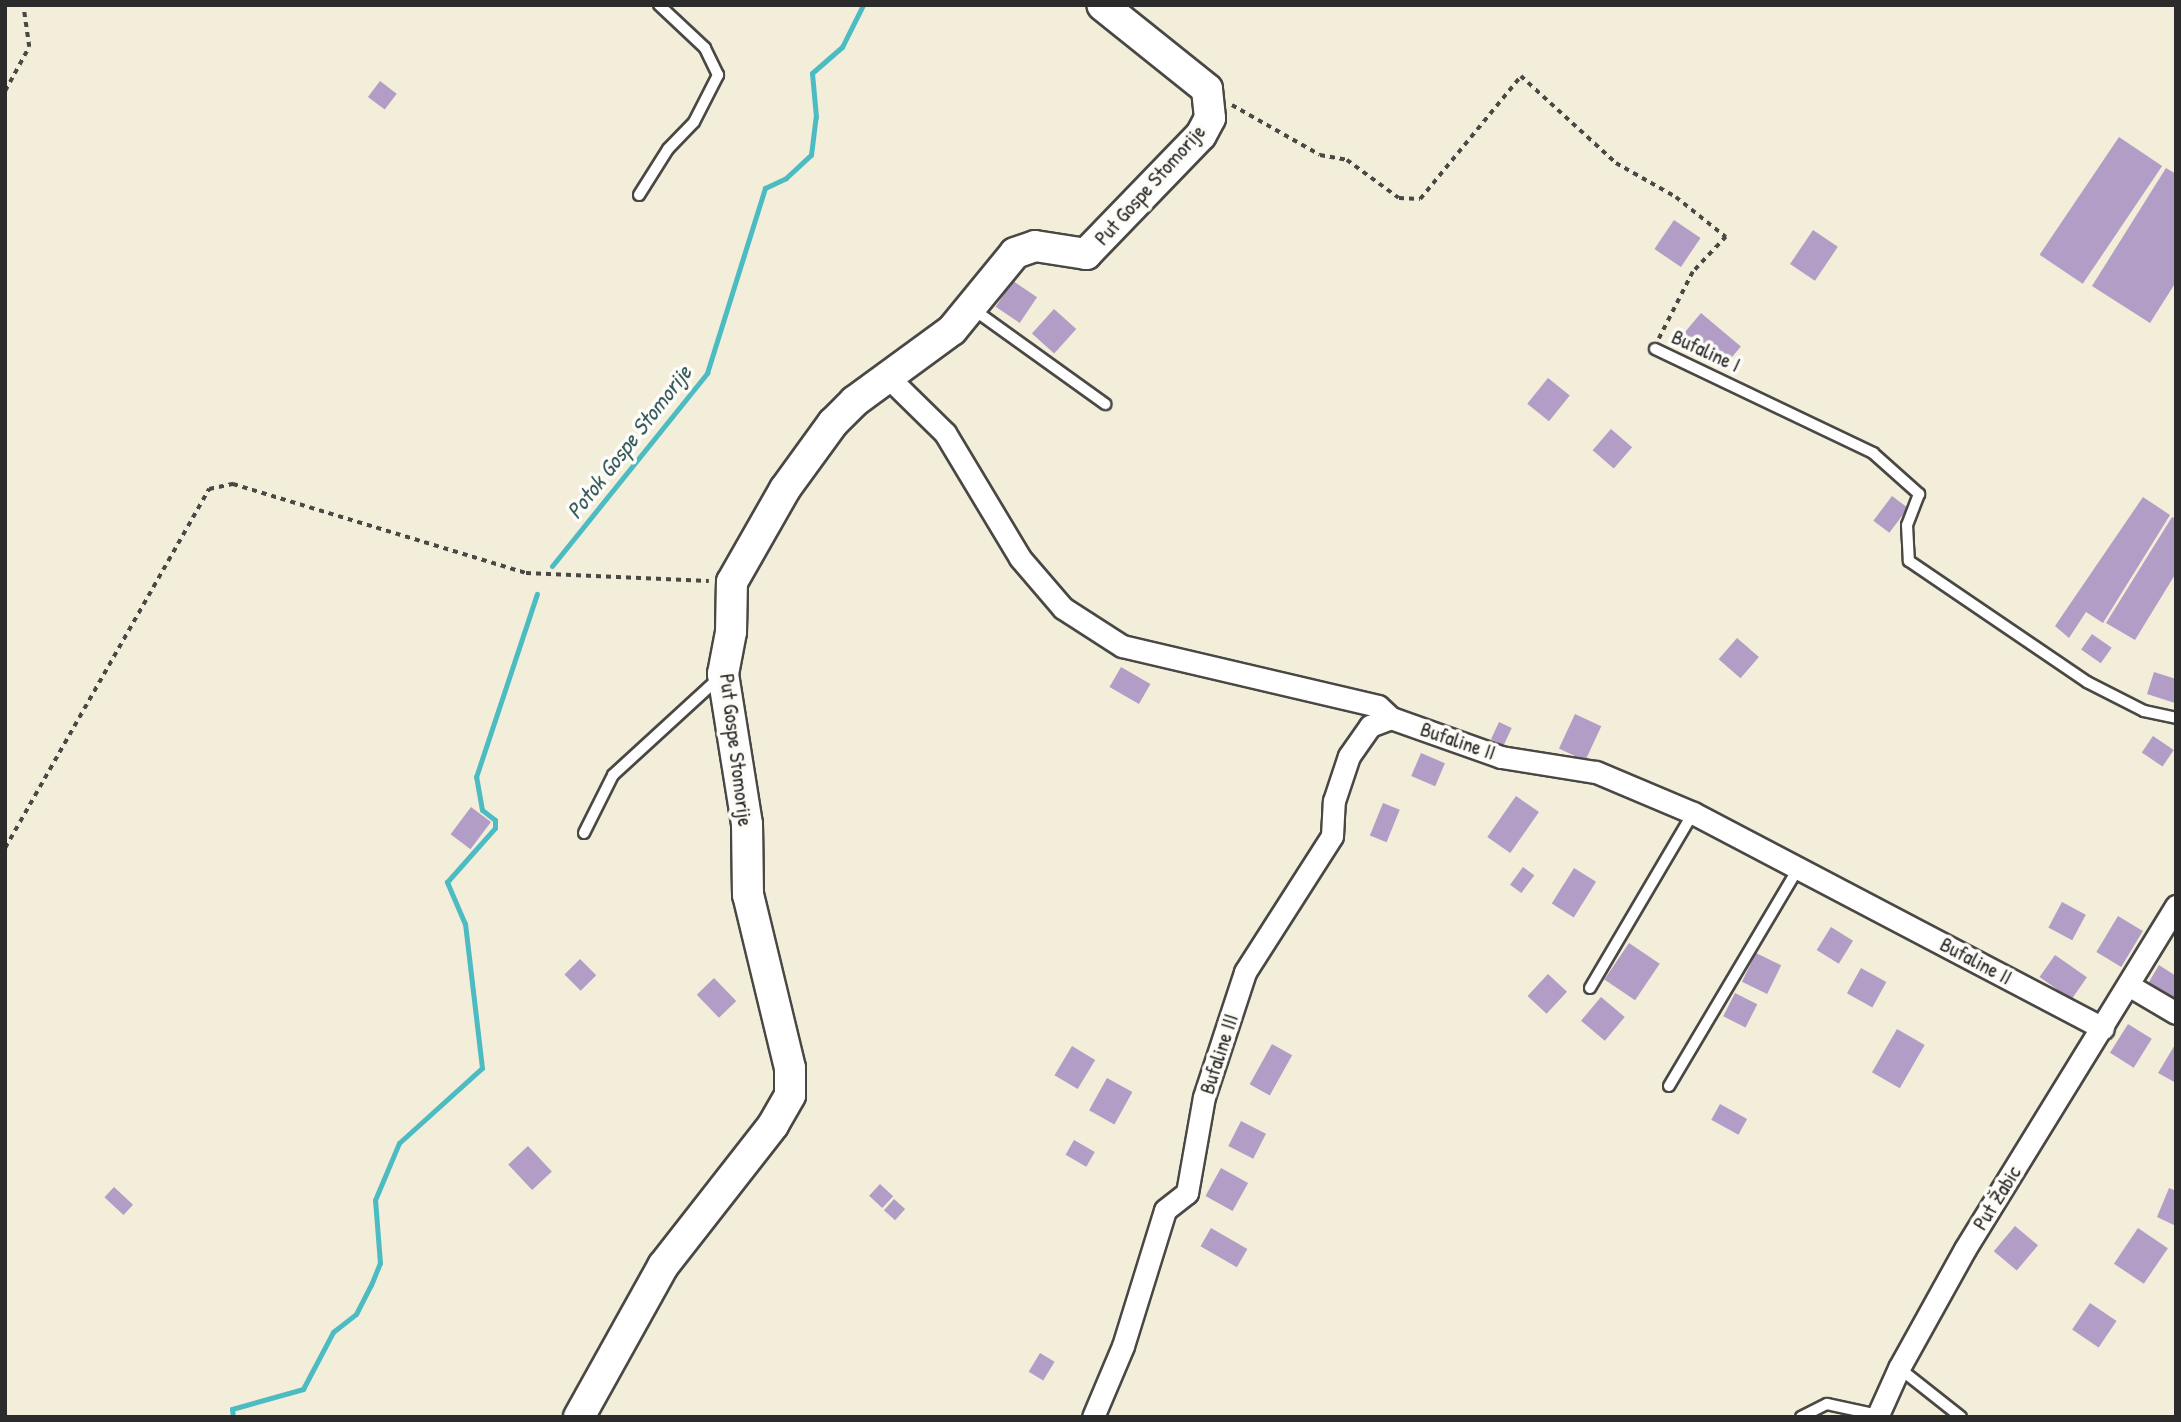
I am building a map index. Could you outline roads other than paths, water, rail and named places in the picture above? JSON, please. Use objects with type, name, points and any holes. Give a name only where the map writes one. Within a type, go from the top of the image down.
[{"type":"street","name":"Put Gospe Stomorije","points":[[579,1417],[663,1266],[773,1125],[790,1094],[790,1068],[748,895],[747,824],[723,674],[731,632],[732,582],[785,489],[833,423],[855,401],[890,379],[952,330],[1015,253],[1035,246],[1086,254],[1111,232],[1201,135],[1210,118],[1207,89],[1198,77],[1102,5]]},
{"type":"street","name":"Bufaline II","points":[[890,379],[945,433],[1020,558],[1063,608],[1122,646],[1378,706],[1391,718],[1501,757],[1596,772],[1693,813],[2103,1028]]},
{"type":"street","name":"Bufaline III","points":[[1093,1417],[1123,1346],[1165,1210],[1187,1193],[1204,1097],[1245,972],[1332,836],[1334,801],[1349,756],[1370,726],[1391,718]]},
{"type":"street","name":"Put Žabic","points":[[1878,1416],[1899,1368],[1965,1249],[2173,918]]},
{"type":"street","points":[[2130,986],[2176,1013]]},
{"type":"lane","points":[[639,195],[668,149],[694,122],[718,75],[705,48],[659,5]]},
{"type":"lane","points":[[970,307],[1105,404]]},
{"type":"lane","name":"Bufaline I","points":[[1655,349],[1872,453],[1919,494],[1907,525],[1909,561],[2087,682],[2144,711],[2176,718]]},
{"type":"lane","points":[[584,833],[614,775],[723,674]]},
{"type":"lane","points":[[1590,988],[1693,813]]},
{"type":"lane","points":[[1669,1086],[1798,869]]},
{"type":"lane","points":[[1899,1368],[1961,1417]]},
{"type":"lane","points":[[1801,1417],[1827,1404],[1878,1416]]},
{"type":"waterway","name":"Potok Gospe Stomorije","points":[[552,566],[707,373],[765,188],[786,178],[811,155],[816,117],[812,73],[842,47],[863,5]]},
{"type":"waterway","name":"Potok Gospe Stomorije","points":[[233,1417],[232,1409],[303,1389],[333,1332],[356,1314],[380,1263],[375,1200],[399,1143],[482,1068],[465,924],[447,882],[495,828],[495,820],[482,810],[476,777],[537,594]]}]
